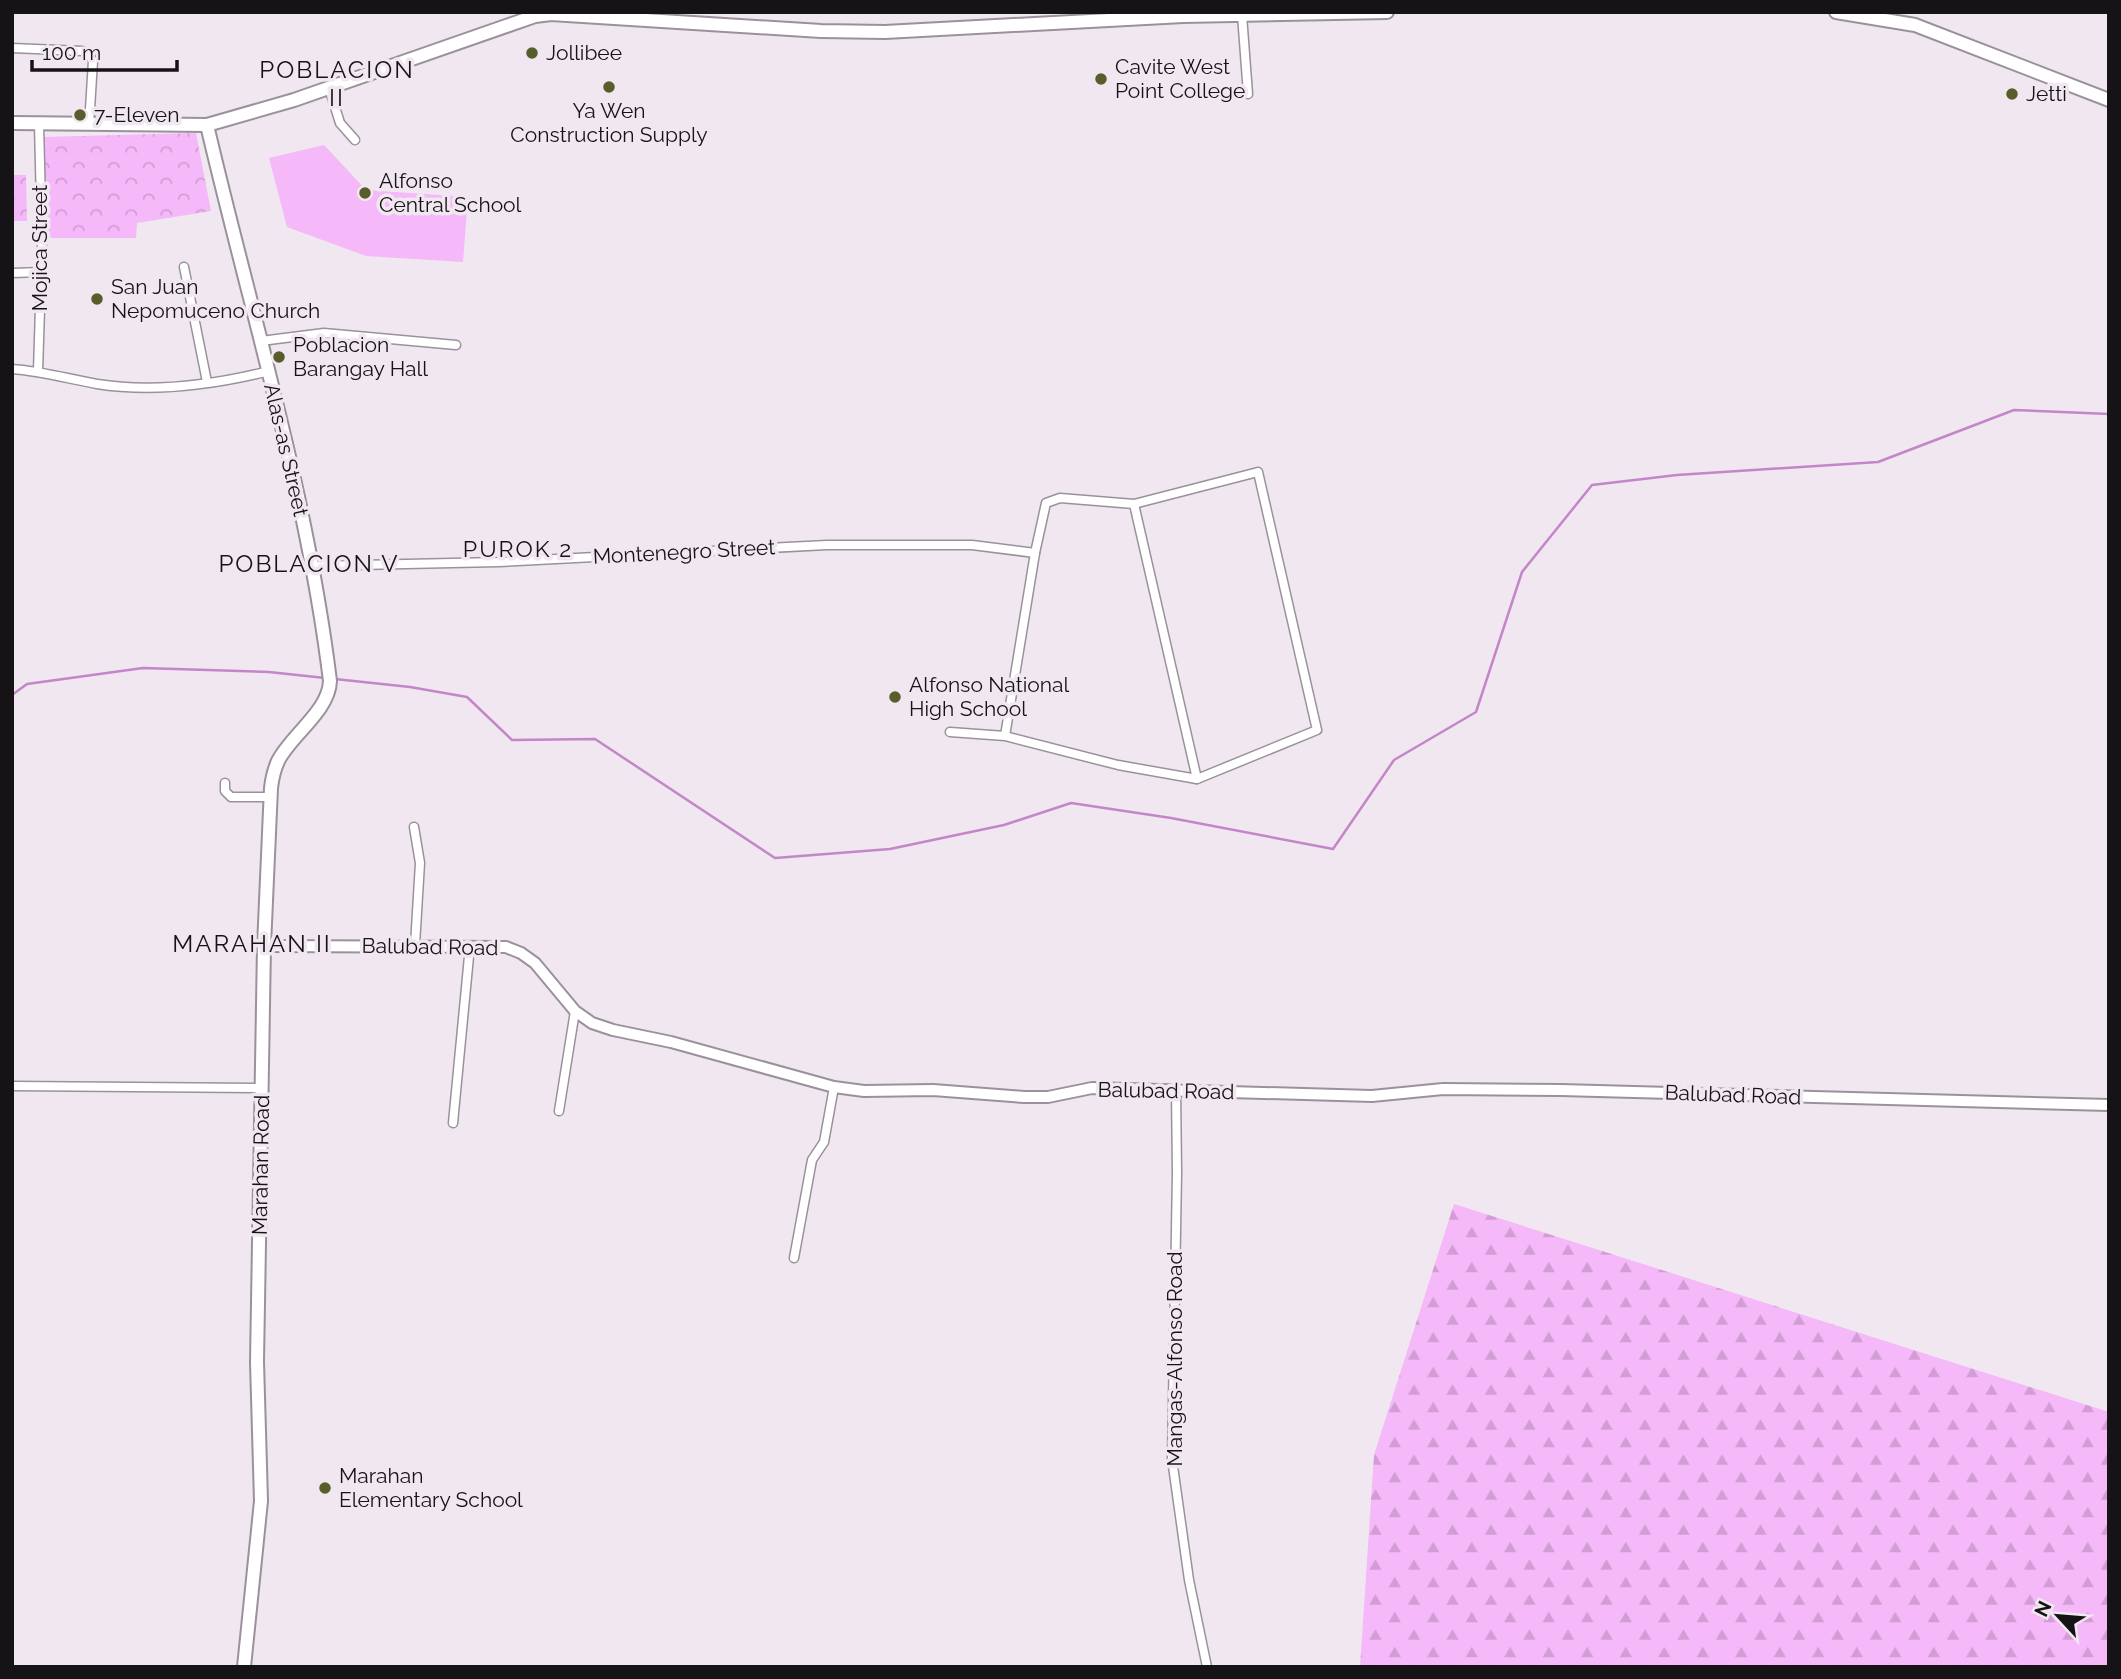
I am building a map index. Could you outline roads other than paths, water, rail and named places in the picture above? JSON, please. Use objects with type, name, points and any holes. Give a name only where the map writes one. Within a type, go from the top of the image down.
[{"type":"main road","points":[[12,123],[207,125],[295,100],[535,16],[589,15],[821,31],[885,32],[1242,15],[1387,12]]},
{"type":"main road","points":[[1836,12],[1915,25],[2109,100]]},
{"type":"main road","name":"Alas-as Street","points":[[207,125],[269,371],[312,566],[330,681]]},
{"type":"main road","name":"Marahan Road","points":[[244,1667],[261,1501],[257,1362],[264,946],[270,797],[279,759],[327,698],[330,681]]},
{"type":"street","points":[[1242,15],[1248,94]]},
{"type":"street","points":[[12,48],[82,51],[89,55],[93,61],[89,125]]},
{"type":"street","points":[[329,88],[340,123],[355,140]]},
{"type":"street","name":"Mojica Street","points":[[38,371],[42,272],[39,124]]},
{"type":"street","points":[[184,267],[207,382]]},
{"type":"street","points":[[12,273],[42,272]]},
{"type":"street","points":[[261,341],[324,333],[456,345]]},
{"type":"street","points":[[12,369],[38,371],[98,384],[165,388],[238,379],[269,371]]},
{"type":"street","points":[[950,732],[1005,736],[1118,765],[1197,779],[1317,730],[1258,472],[1134,504],[1060,498],[1046,503],[1042,511],[1005,736]]},
{"type":"street","points":[[1134,504],[1197,779]]},
{"type":"street","name":"Montenegro Street","points":[[312,566],[499,562],[815,545],[972,545],[1035,553]]},
{"type":"street","points":[[225,783],[225,791],[231,797],[270,797]]},
{"type":"street","points":[[414,827],[420,863],[415,946]]},
{"type":"street","name":"Balubad Road","points":[[264,946],[506,947],[535,963],[575,1012],[592,1023],[612,1030],[671,1041],[834,1087],[864,1091],[933,1090],[1048,1097],[1092,1088],[1372,1096],[1443,1089],[1561,1090],[2109,1105]]},
{"type":"street","points":[[453,1123],[470,946]]},
{"type":"street","points":[[559,1111],[575,1012]]},
{"type":"street","points":[[12,1086],[262,1088]]},
{"type":"street","points":[[794,1258],[812,1160],[824,1142],[834,1087]]},
{"type":"street","name":"Mangas-Alfonso Road","points":[[1176,1090],[1172,1459],[1189,1580],[1207,1667]]},
{"type":"waterway","points":[[335,679],[410,687],[467,697],[512,740],[595,739],[775,858],[890,849],[1004,825],[1071,803],[1171,818],[1333,849],[1394,760],[1476,712],[1522,572],[1592,485],[1677,475],[1878,462],[2014,410],[2109,414]]},
{"type":"waterway","points":[[12,695],[27,684],[143,668],[269,672],[325,678]]},
{"type":"place","name":"Jollibee","points":[[532,53]]},
{"type":"place","name":"Cavite West Point College","points":[[1101,79]]},
{"type":"place","name":"Ya Wen Construction Supply","points":[[609,87]]},
{"type":"place","name":"Jetti","points":[[2012,94]]},
{"type":"place","name":"7-Eleven","points":[[80,115]]},
{"type":"place","name":"Alfonso Central School","points":[[365,193]]},
{"type":"place","name":"San Juan Nepomuceno Church","points":[[97,299]]},
{"type":"place","name":"Poblacion Barangay Hall","points":[[279,357]]},
{"type":"place","name":"Alfonso National High School","points":[[895,697]]},
{"type":"place","name":"Marahan Elementary School","points":[[325,1488]]},
{"type":"district","name":"POBLACION II","points":[[337,84]]},
{"type":"district","name":"PUROK 2","points":[[518,549]]},
{"type":"district","name":"POBLACION V","points":[[309,564]]},
{"type":"district","name":"MARAHAN II","points":[[252,944]]}]
